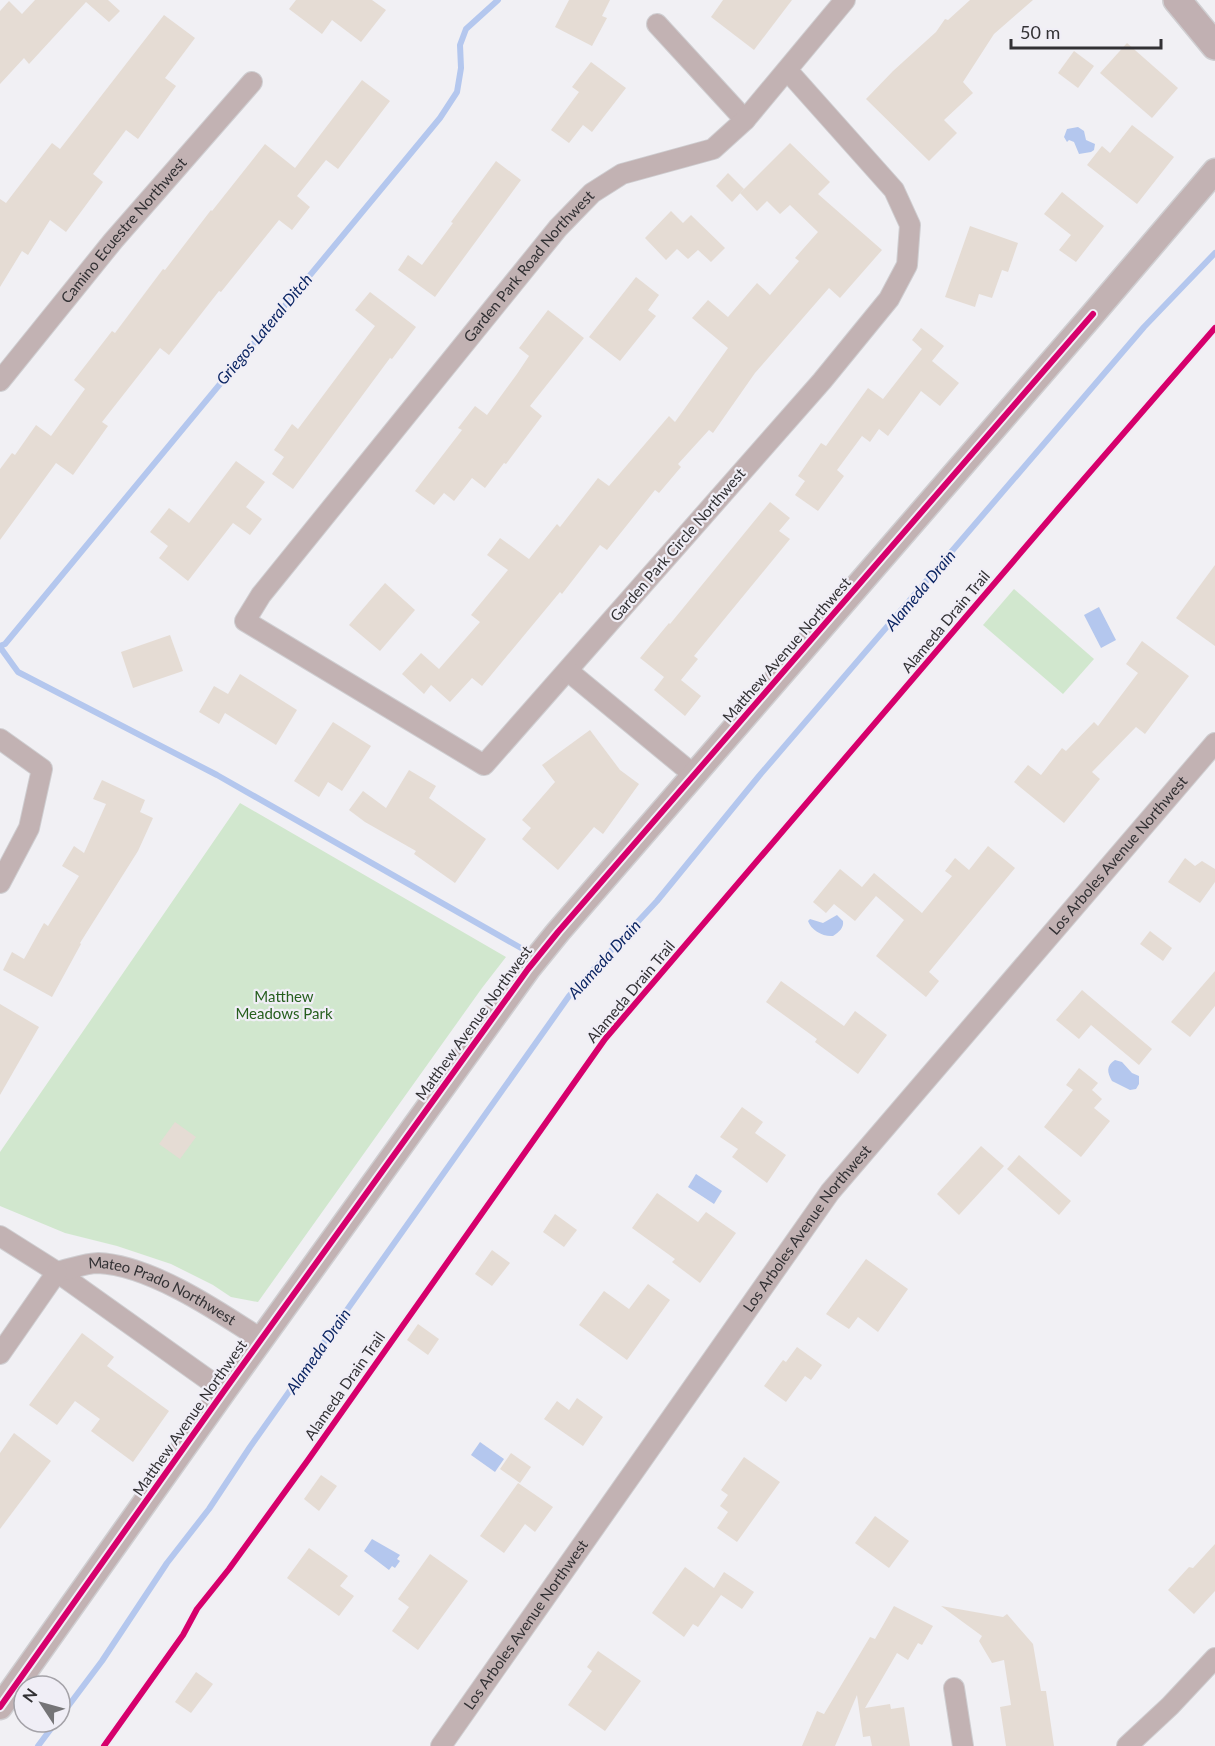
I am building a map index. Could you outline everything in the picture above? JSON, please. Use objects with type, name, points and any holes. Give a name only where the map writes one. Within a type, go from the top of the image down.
[{"type":"main road","points":[[1177,0],[1215,46]]},
{"type":"street","name":"Garden Park Road Northwest","points":[[261,595],[558,228],[592,193],[622,174],[712,149],[745,120],[845,0]]},
{"type":"street","points":[[657,24],[745,120]]},
{"type":"street","name":"Garden Park Circle Northwest","points":[[261,595],[245,621],[484,765],[844,354],[890,299],[907,265],[910,225],[894,190],[787,70]]},
{"type":"street","name":"Camino Ecuestre Northwest","points":[[0,381],[113,241],[252,82]]},
{"type":"street","name":"Matthew Avenue Northwest","points":[[0,1707],[261,1339],[528,969],[1215,171]]},
{"type":"street","points":[[568,671],[694,775]]},
{"type":"street","points":[[0,739],[42,769],[29,828],[0,883]]},
{"type":"street","name":"Los Arboles Avenue Northwest","points":[[441,1746],[830,1192],[1215,743]]},
{"type":"street","name":"Mateo Prado Northwest","points":[[0,1236],[57,1272],[224,1391]]},
{"type":"street","name":"Mateo Prado Northwest","points":[[57,1272],[98,1263],[144,1272],[214,1309],[261,1339]]},
{"type":"street","points":[[0,1354],[57,1272]]},
{"type":"street","points":[[1127,1746],[1170,1706],[1215,1658]]},
{"type":"street","points":[[954,1688],[963,1746]]},
{"type":"green space","points":[[1014,589],[1094,659],[1063,694],[983,625]]},
{"type":"green space","name":"Matthew Meadows Park","points":[[240,803],[506,957],[258,1302],[231,1297],[213,1285],[171,1264],[117,1246],[65,1233],[0,1206],[0,1152]]},
{"type":"water","points":[[1078,127],[1084,131],[1086,140],[1095,144],[1091,152],[1079,154],[1074,142],[1069,140],[1067,142],[1064,137],[1067,129]]},
{"type":"water","points":[[1099,607],[1116,640],[1101,648],[1084,615]]},
{"type":"water","points":[[837,915],[843,921],[843,926],[833,936],[818,932],[808,921],[810,919],[823,923]]},
{"type":"water","points":[[1115,1060],[1122,1062],[1132,1073],[1139,1076],[1136,1089],[1130,1090],[1112,1081],[1108,1069]]},
{"type":"water","points":[[696,1174],[722,1191],[714,1204],[688,1187]]},
{"type":"water","points":[[480,1442],[504,1459],[495,1472],[471,1455]]},
{"type":"water","points":[[372,1539],[400,1555],[397,1559],[400,1561],[395,1568],[392,1566],[389,1570],[364,1551]]},
{"type":"building","points":[[35,0],[108,0],[120,11],[109,22],[86,2],[29,64],[24,58],[0,84],[0,11],[9,1],[22,14]]},
{"type":"building","points":[[296,0],[372,0],[386,10],[361,42],[332,20],[322,34],[289,9]]},
{"type":"building","points":[[569,0],[610,0],[602,16],[607,18],[592,46],[555,27]]},
{"type":"building","points":[[723,0],[792,0],[754,50],[711,17]]},
{"type":"building","points":[[970,0],[1033,0],[994,34],[963,82],[973,93],[944,120],[957,133],[929,161],[866,99],[936,32],[945,19],[948,20]]},
{"type":"building","points":[[164,15],[195,38],[165,78],[176,86],[138,139],[126,130],[93,174],[103,182],[66,232],[50,220],[28,255],[22,251],[0,287],[0,199],[6,203],[52,143],[60,149]]},
{"type":"building","points":[[1127,43],[1178,88],[1152,118],[1100,73]]},
{"type":"building","points":[[1074,51],[1094,66],[1078,88],[1058,73]]},
{"type":"building","points":[[591,62],[626,88],[592,132],[583,125],[569,143],[551,130],[579,92],[572,87]]},
{"type":"building","points":[[362,80],[390,101],[338,169],[326,160],[297,196],[310,207],[292,230],[279,220],[169,355],[160,348],[102,422],[108,426],[73,475],[56,463],[0,540],[0,469],[12,453],[15,455],[36,425],[51,436],[85,389],[74,380],[112,331],[115,333],[163,269],[165,270],[265,144],[295,168]]},
{"type":"building","points":[[1132,125],[1174,157],[1137,204],[1087,165],[1102,146],[1110,153]]},
{"type":"building","points":[[790,143],[830,182],[818,194],[882,250],[840,298],[829,288],[755,373],[713,433],[709,430],[678,464],[681,467],[659,493],[655,490],[607,550],[600,545],[562,594],[560,592],[482,686],[472,678],[450,702],[431,685],[424,694],[402,674],[421,653],[439,669],[480,622],[471,615],[508,570],[487,555],[500,538],[529,559],[557,524],[560,527],[598,478],[609,486],[669,416],[675,422],[728,348],[692,318],[708,300],[728,317],[757,283],[770,295],[799,261],[795,258],[818,232],[790,205],[780,214],[767,201],[757,211],[740,193]]},
{"type":"building","points":[[496,161],[521,180],[435,297],[398,270],[408,255],[422,265]]},
{"type":"building","points":[[728,173],[744,189],[732,202],[716,186]]},
{"type":"building","points":[[1062,192],[1104,226],[1076,262],[1059,250],[1071,235],[1044,214]]},
{"type":"building","points":[[671,211],[683,223],[691,215],[725,248],[711,262],[698,250],[688,259],[677,249],[666,260],[645,238]]},
{"type":"building","points":[[970,226],[1018,243],[1008,272],[1002,270],[992,298],[979,294],[975,307],[945,297]]},
{"type":"building","points":[[636,277],[659,295],[648,310],[656,316],[620,361],[589,337]]},
{"type":"building","points":[[370,292],[416,327],[392,359],[390,358],[293,489],[272,474],[284,457],[274,450],[292,424],[298,429],[375,326],[355,310]]},
{"type":"building","points":[[548,310],[584,338],[530,406],[542,416],[485,488],[472,478],[454,501],[444,493],[434,505],[415,491],[462,430],[458,428],[475,406],[487,415],[529,356],[519,348]]},
{"type":"building","points":[[921,328],[944,346],[932,361],[959,383],[940,406],[921,391],[888,436],[879,429],[870,442],[862,436],[837,470],[844,476],[818,511],[795,495],[805,481],[798,476],[821,443],[826,446],[868,388],[883,399],[922,349],[912,340]]},
{"type":"building","points":[[236,461],[265,482],[246,507],[262,519],[250,535],[233,523],[188,581],[159,558],[168,546],[150,532],[169,508],[189,523]]},
{"type":"building","points":[[770,502],[790,518],[779,531],[790,539],[694,656],[698,659],[681,680],[701,696],[685,716],[654,690],[664,677],[640,658]]},
{"type":"building","points":[[1215,565],[1215,646],[1176,618]]},
{"type":"building","points":[[385,583],[415,610],[380,651],[349,625]]},
{"type":"building","points":[[170,635],[183,671],[133,688],[121,652]]},
{"type":"building","points":[[1142,641],[1189,676],[1145,734],[1136,727],[1092,772],[1100,779],[1064,823],[1014,782],[1028,765],[1041,775],[1062,748],[1066,751],[1094,722],[1098,726],[1138,673],[1126,664]]},
{"type":"building","points":[[240,674],[297,710],[276,745],[225,713],[219,724],[199,712],[214,686],[228,694]]},
{"type":"building","points":[[333,722],[371,746],[342,791],[328,782],[319,797],[294,781]]},
{"type":"building","points":[[590,730],[620,770],[639,784],[603,834],[594,827],[558,870],[522,839],[531,828],[522,820],[555,782],[542,765]]},
{"type":"building","points":[[409,770],[436,786],[429,798],[486,839],[455,883],[414,854],[416,851],[365,822],[349,810],[363,791],[386,808]]},
{"type":"building","points":[[102,780],[145,800],[140,812],[153,818],[138,851],[80,943],[52,997],[3,970],[12,952],[24,959],[44,923],[48,926],[79,876],[62,866],[74,846],[84,853],[106,804],[93,799]]},
{"type":"building","points":[[988,846],[1015,868],[929,972],[939,981],[926,997],[876,956],[904,920],[876,896],[855,921],[834,904],[826,913],[813,902],[840,869],[862,887],[874,873],[922,913],[952,876],[945,871],[955,858],[969,870]]},
{"type":"building","points":[[1185,858],[1195,866],[1202,861],[1215,869],[1215,882],[1200,903],[1168,882]]},
{"type":"building","points":[[1150,931],[1172,948],[1163,961],[1140,944]]},
{"type":"building","points":[[1215,971],[1215,1006],[1190,1037],[1171,1022]]},
{"type":"building","points":[[781,981],[844,1026],[855,1011],[887,1035],[858,1074],[815,1042],[817,1039],[766,1002]]},
{"type":"building","points":[[1082,990],[1152,1049],[1139,1065],[1091,1025],[1079,1039],[1056,1020]]},
{"type":"building","points":[[0,1004],[39,1027],[0,1095]]},
{"type":"building","points":[[1079,1068],[1098,1083],[1092,1090],[1102,1099],[1094,1108],[1110,1121],[1081,1157],[1044,1127],[1073,1090],[1066,1085]]},
{"type":"building","points":[[742,1107],[763,1122],[755,1133],[786,1155],[767,1183],[732,1157],[738,1149],[720,1137]]},
{"type":"building","points":[[175,1122],[196,1137],[180,1159],[159,1144]]},
{"type":"building","points":[[981,1146],[1004,1166],[959,1215],[937,1194]]},
{"type":"building","points":[[1019,1155],[1071,1201],[1059,1215],[1007,1169]]},
{"type":"building","points":[[657,1193],[698,1222],[706,1212],[736,1233],[700,1283],[672,1262],[675,1259],[632,1228]]},
{"type":"building","points":[[555,1214],[577,1230],[564,1247],[543,1232]]},
{"type":"building","points":[[492,1250],[510,1263],[492,1286],[475,1274]]},
{"type":"building","points":[[866,1259],[908,1289],[878,1332],[858,1317],[849,1329],[826,1314]]},
{"type":"building","points":[[648,1284],[670,1300],[627,1360],[579,1325],[604,1291],[629,1309]]},
{"type":"building","points":[[418,1324],[439,1339],[428,1355],[407,1340]]},
{"type":"building","points":[[82,1333],[114,1357],[107,1366],[169,1411],[133,1462],[91,1431],[100,1419],[75,1401],[57,1425],[29,1405]]},
{"type":"building","points":[[797,1347],[822,1365],[811,1380],[805,1376],[786,1402],[764,1386],[783,1360],[786,1362]]},
{"type":"building","points":[[577,1398],[603,1417],[583,1446],[544,1419],[557,1401],[569,1410]]},
{"type":"building","points":[[14,1433],[51,1461],[0,1529],[0,1453]]},
{"type":"building","points":[[511,1453],[531,1467],[520,1483],[500,1469]]},
{"type":"building","points":[[744,1457],[780,1482],[737,1542],[717,1528],[728,1512],[720,1506],[728,1495],[721,1490]]},
{"type":"building","points":[[321,1475],[337,1486],[319,1511],[304,1499]]},
{"type":"building","points":[[518,1483],[553,1507],[535,1532],[525,1524],[504,1553],[480,1536]]},
{"type":"building","points":[[875,1516],[909,1541],[889,1568],[855,1543]]},
{"type":"building","points":[[1215,1544],[1215,1591],[1194,1614],[1168,1590]]},
{"type":"building","points":[[309,1548],[348,1576],[340,1586],[354,1596],[339,1616],[287,1578]]},
{"type":"building","points":[[430,1554],[468,1581],[418,1650],[392,1631],[409,1607],[398,1599]]},
{"type":"building","points":[[685,1567],[714,1588],[724,1572],[754,1592],[742,1609],[721,1595],[698,1627],[693,1624],[684,1637],[652,1613]]},
{"type":"building","points":[[894,1606],[933,1626],[922,1645],[918,1643],[908,1660],[897,1653],[865,1708],[890,1704],[891,1709],[904,1707],[910,1746],[872,1746],[870,1736],[863,1737],[857,1695],[835,1746],[802,1746],[817,1711],[824,1714],[870,1637],[875,1639]]},
{"type":"building","points":[[941,1606],[1003,1617],[1007,1614],[1033,1644],[1041,1691],[1046,1691],[1054,1746],[1006,1746],[1000,1707],[1011,1705],[1004,1660],[992,1663],[979,1641],[982,1636]]},
{"type":"building","points":[[598,1651],[641,1681],[605,1731],[568,1705],[592,1671],[587,1667]]},
{"type":"building","points":[[196,1672],[213,1684],[191,1713],[175,1702]]},
{"type":"waterway","name":"Griegos Lateral Ditch","points":[[0,646],[5,644],[440,118],[457,92],[461,68],[460,45],[466,29],[498,0]]},
{"type":"waterway","name":"Alameda Drain","points":[[72,1701],[102,1661],[167,1563],[209,1509],[250,1447],[569,996],[657,901],[759,776],[1144,327],[1215,253]]},
{"type":"waterway","points":[[0,647],[18,672],[217,775],[521,948]]},
{"type":"waterway","name":"Alameda Drain","points":[[38,1746],[47,1734]]},
{"type":"cycle path","points":[[0,1707],[528,969],[1093,314]]},
{"type":"cycle path","name":"Alameda Drain Trail","points":[[104,1746],[183,1635],[197,1609],[308,1460],[605,1039],[1215,328]]}]
